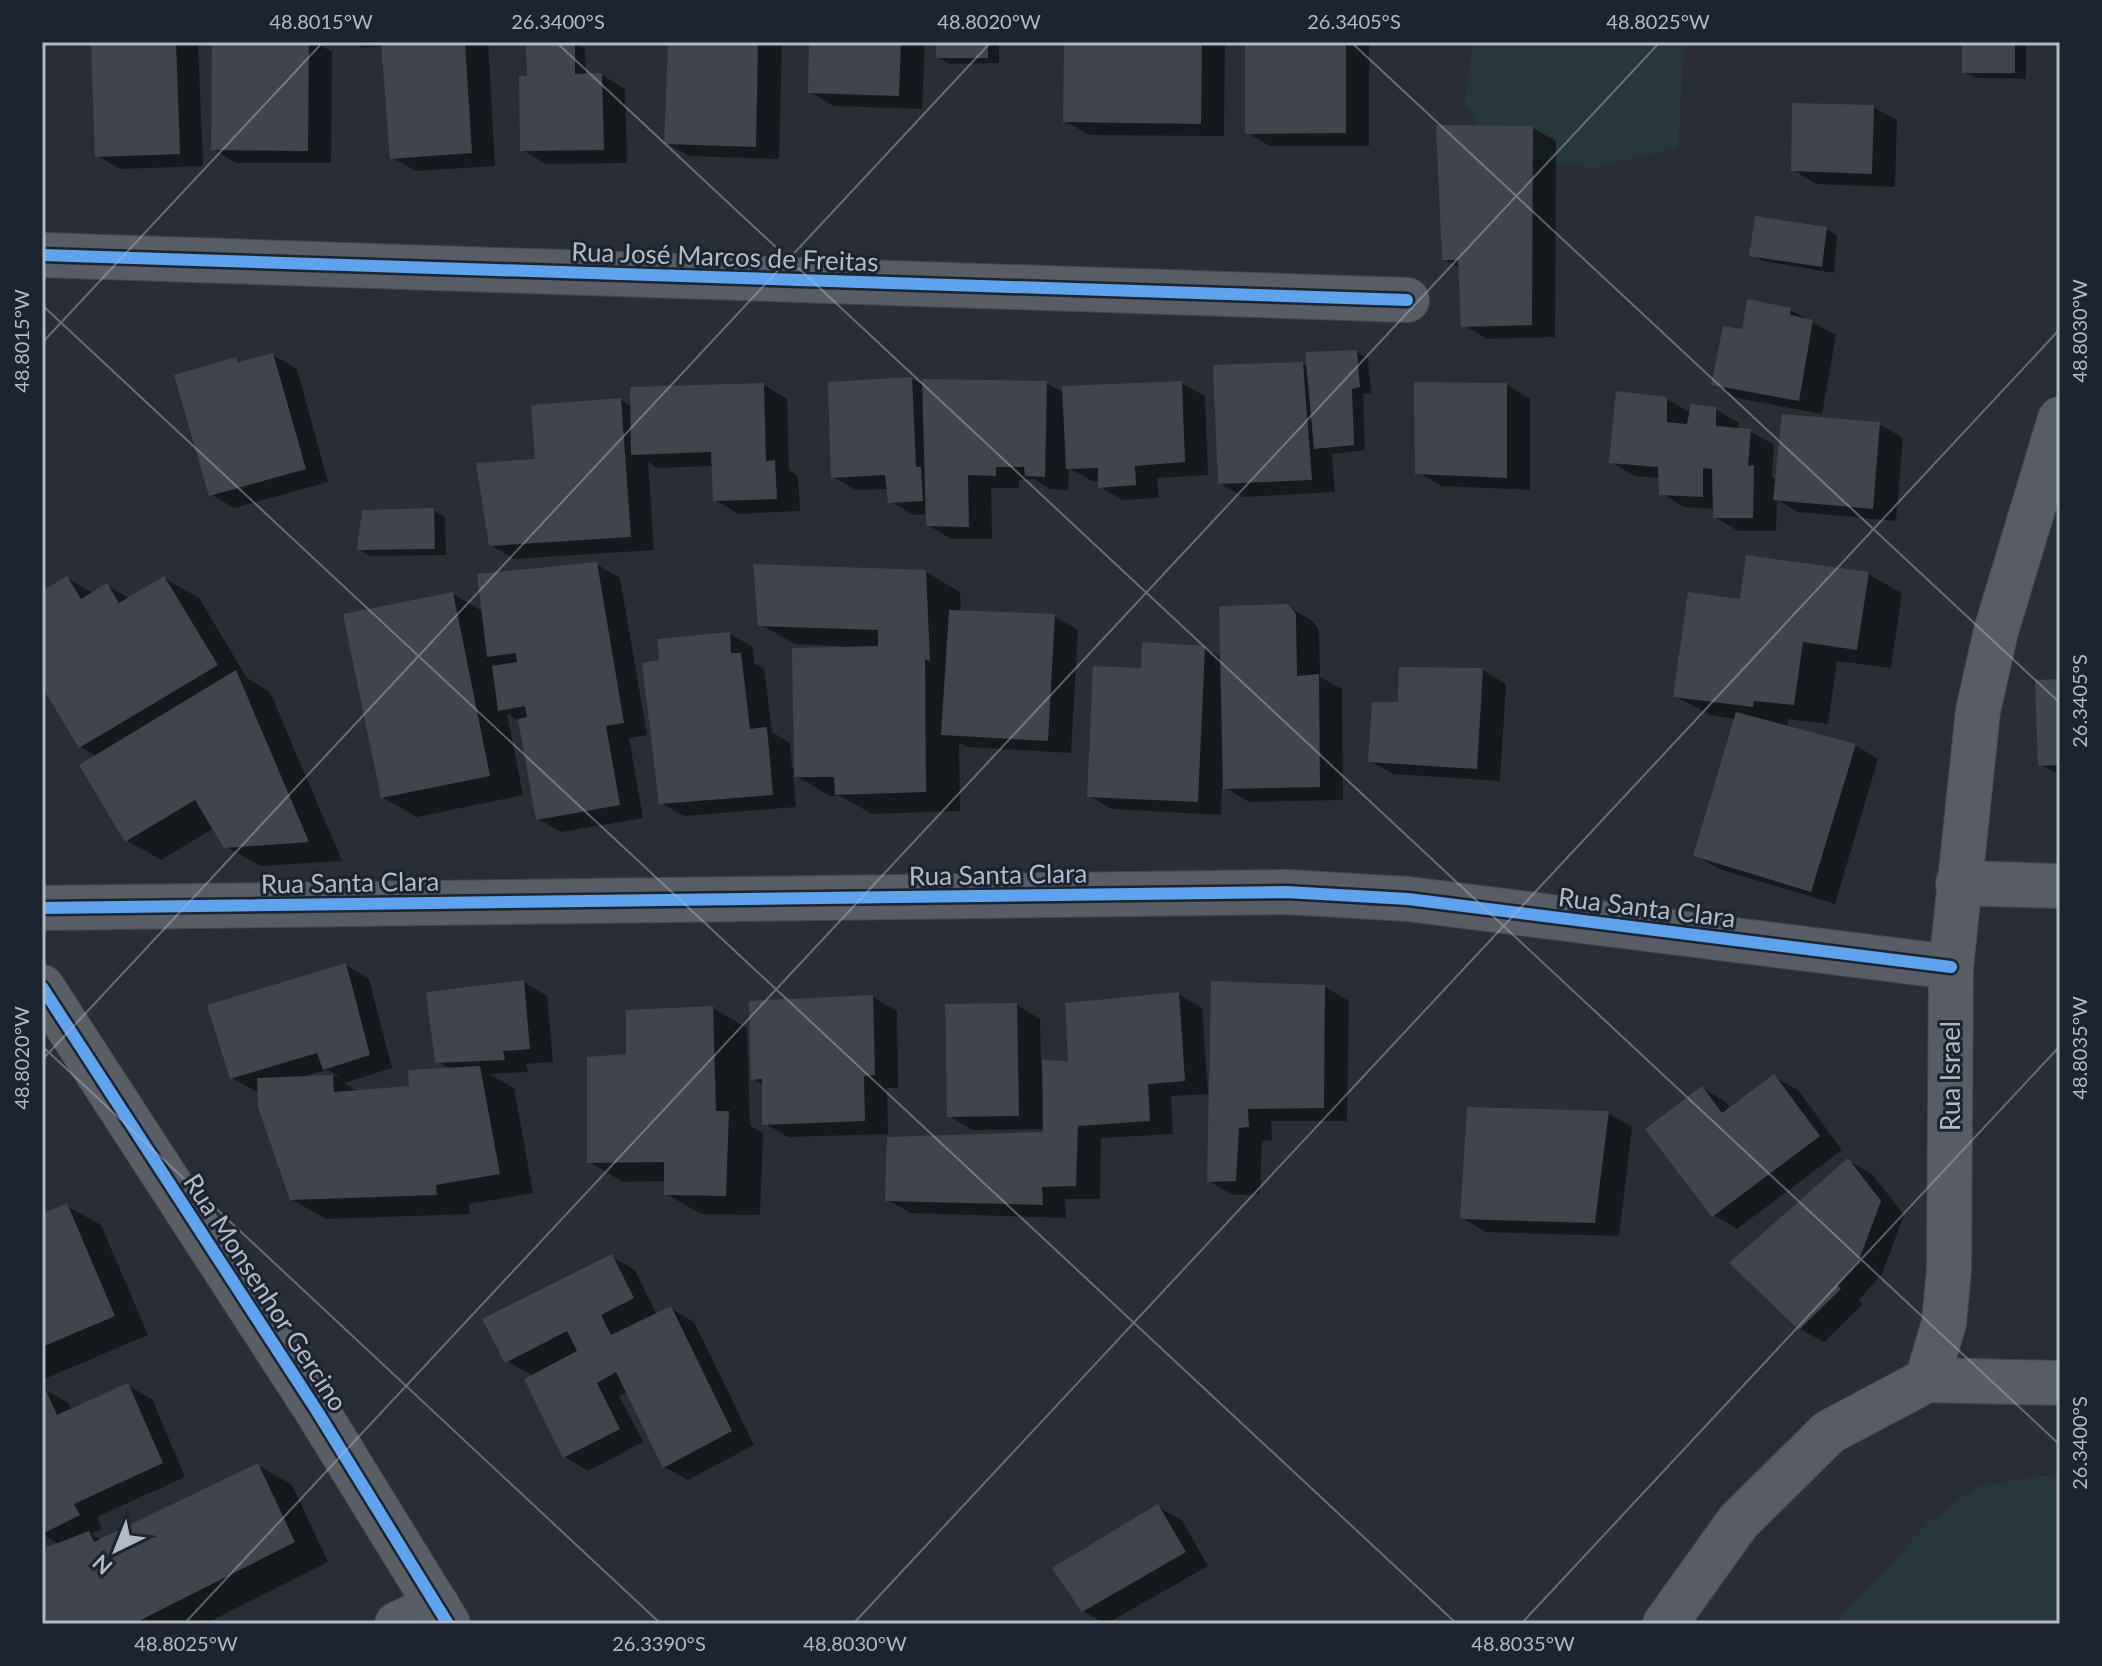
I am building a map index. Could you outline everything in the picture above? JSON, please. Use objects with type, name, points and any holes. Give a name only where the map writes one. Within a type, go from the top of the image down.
[{"type":"main road","name":"Rua Monsenhor Gercino","points":[[42,987],[317,1411],[443,1614]]},
{"type":"street","name":"Rua José Marcos de Freitas","points":[[42,255],[1407,300]]},
{"type":"street","name":"Rua Israel","points":[[1927,1380],[1944,1323],[1949,1270],[1951,967],[1978,711],[1993,644],[2060,419]]},
{"type":"street","points":[[1958,883],[2060,886]]},
{"type":"street","name":"Rua Santa Clara","points":[[42,908],[1286,892],[1408,899],[1951,967]]},
{"type":"street","points":[[1665,1624],[1738,1522],[1829,1432],[1927,1380],[2060,1383]]},
{"type":"street","points":[[397,1624],[443,1614]]},
{"type":"shaded area","points":[[1473,42],[1691,42],[1684,48],[1678,147],[1592,168],[1500,153],[1465,105]]},
{"type":"shaded area","points":[[2040,1476],[2060,1477],[2060,1624],[1834,1624],[1926,1525],[1976,1487]]},
{"type":"building","points":[[91,42],[176,42],[180,154],[95,157]]},
{"type":"building","points":[[212,42],[309,42],[308,151],[211,150]]},
{"type":"building","points":[[381,42],[465,42],[472,153],[390,159]]},
{"type":"building","points":[[526,42],[575,42],[575,74],[602,73],[604,150],[520,151],[519,76],[527,76]]},
{"type":"building","points":[[668,42],[758,42],[756,147],[664,144]]},
{"type":"building","points":[[809,42],[901,42],[899,96],[808,93]]},
{"type":"building","points":[[936,42],[988,42],[988,58],[936,58]]},
{"type":"building","points":[[1064,42],[1202,42],[1201,124],[1063,122]]},
{"type":"building","points":[[1245,42],[1346,42],[1346,133],[1245,134]]},
{"type":"building","points":[[1962,42],[2015,42],[2015,73],[1962,73]]},
{"type":"building","points":[[1792,103],[1874,105],[1872,174],[1791,171]]},
{"type":"building","points":[[1436,125],[1533,126],[1532,325],[1461,327],[1458,260],[1442,260]]},
{"type":"building","points":[[1755,216],[1827,227],[1822,267],[1749,256]]},
{"type":"building","points":[[1747,299],[1791,308],[1790,315],[1813,320],[1799,401],[1711,385],[1723,326],[1742,329]]},
{"type":"building","points":[[1357,350],[1360,387],[1352,389],[1354,445],[1314,449],[1305,352]]},
{"type":"building","points":[[273,353],[306,469],[209,496],[174,375],[236,357],[238,362]]},
{"type":"building","points":[[1303,362],[1312,480],[1218,484],[1213,365]]},
{"type":"building","points":[[912,377],[916,467],[921,467],[923,501],[888,503],[885,475],[831,478],[828,382]]},
{"type":"building","points":[[922,379],[1047,381],[1045,477],[1025,476],[1024,467],[996,467],[996,476],[968,475],[969,527],[926,526]]},
{"type":"building","points":[[1182,381],[1185,462],[1135,466],[1136,485],[1098,488],[1098,468],[1066,469],[1062,386]]},
{"type":"building","points":[[1414,382],[1507,383],[1507,478],[1415,474]]},
{"type":"building","points":[[764,383],[766,461],[775,460],[777,499],[713,501],[711,452],[631,455],[630,387]]},
{"type":"building","points":[[1616,391],[1667,397],[1667,422],[1687,424],[1691,404],[1716,407],[1716,426],[1751,429],[1748,466],[1754,465],[1753,518],[1713,518],[1712,469],[1703,468],[1703,497],[1659,495],[1658,467],[1609,463]]},
{"type":"building","points":[[621,398],[631,537],[489,546],[476,463],[535,459],[531,405]]},
{"type":"building","points":[[1782,414],[1880,422],[1873,509],[1773,500]]},
{"type":"building","points":[[434,508],[435,549],[357,550],[362,510]]},
{"type":"building","points":[[1746,555],[1869,572],[1857,650],[1803,642],[1794,705],[1754,701],[1753,707],[1673,697],[1688,592],[1740,599]]},
{"type":"building","points":[[597,562],[624,723],[606,726],[620,805],[536,820],[518,719],[527,717],[525,706],[498,711],[492,666],[517,662],[516,653],[487,657],[477,574]]},
{"type":"building","points":[[753,564],[926,570],[930,661],[925,659],[926,792],[835,795],[834,777],[794,777],[792,648],[878,646],[878,630],[758,626]]},
{"type":"building","points":[[67,576],[81,599],[107,583],[119,603],[164,576],[218,665],[79,748],[42,687],[42,591]]},
{"type":"building","points":[[453,592],[490,776],[381,798],[343,614]]},
{"type":"building","points":[[1288,604],[1296,614],[1297,676],[1319,674],[1320,787],[1223,789],[1219,606]]},
{"type":"building","points":[[949,610],[1055,614],[1048,741],[941,735]]},
{"type":"building","points":[[730,632],[731,653],[741,653],[750,729],[767,727],[773,795],[659,804],[642,663],[659,660],[657,639]]},
{"type":"building","points":[[1142,642],[1205,646],[1198,802],[1087,797],[1093,666],[1141,668]]},
{"type":"building","points":[[1399,667],[1483,668],[1477,769],[1368,762],[1372,702],[1398,702]]},
{"type":"building","points":[[236,670],[309,842],[224,848],[195,800],[125,842],[79,765]]},
{"type":"building","points":[[2060,679],[2060,765],[2038,766],[2035,680]]},
{"type":"building","points":[[1736,712],[1856,744],[1811,892],[1693,856]]},
{"type":"building","points":[[346,963],[370,1055],[323,1070],[317,1053],[230,1079],[207,1005]]},
{"type":"building","points":[[524,980],[530,1049],[503,1051],[505,1060],[435,1063],[426,992]]},
{"type":"building","points":[[1211,981],[1325,985],[1324,1108],[1248,1109],[1249,1127],[1239,1128],[1236,1181],[1207,1182]]},
{"type":"building","points":[[1179,992],[1185,1081],[1148,1084],[1150,1121],[1078,1126],[1076,1186],[1042,1187],[1043,1205],[885,1201],[887,1137],[1043,1132],[1042,1060],[1068,1061],[1065,1003]]},
{"type":"building","points":[[873,995],[875,1075],[864,1076],[865,1121],[762,1125],[762,1079],[751,1080],[749,1001]]},
{"type":"building","points":[[1017,1003],[1019,1116],[947,1117],[945,1004]]},
{"type":"building","points":[[713,1006],[716,1111],[729,1111],[726,1196],[664,1195],[664,1162],[587,1163],[587,1057],[626,1054],[626,1010]]},
{"type":"building","points":[[480,1066],[500,1174],[436,1185],[437,1195],[290,1200],[258,1107],[257,1078],[333,1075],[334,1092],[409,1086],[408,1070]]},
{"type":"building","points":[[1774,1074],[1820,1136],[1712,1217],[1645,1129],[1702,1086],[1722,1113]]},
{"type":"building","points":[[1467,1107],[1609,1111],[1595,1223],[1460,1219]]},
{"type":"building","points":[[1848,1158],[1881,1201],[1859,1260],[1837,1285],[1841,1289],[1799,1330],[1729,1263]]},
{"type":"building","points":[[67,1203],[115,1316],[42,1347],[42,1214]]},
{"type":"building","points":[[612,1254],[634,1298],[601,1315],[611,1335],[671,1306],[732,1431],[663,1468],[616,1372],[597,1383],[620,1429],[563,1458],[524,1379],[577,1351],[567,1331],[505,1363],[482,1319]]},
{"type":"building","points":[[128,1383],[163,1463],[74,1504],[80,1515],[42,1534],[42,1520],[46,1519],[42,1510],[42,1389],[45,1388],[57,1415]]},
{"type":"building","points":[[258,1463],[295,1542],[133,1624],[42,1624],[42,1554],[47,1552],[45,1548],[89,1531],[94,1542]]},
{"type":"building","points":[[1158,1504],[1186,1552],[1082,1612],[1052,1568]]},
{"type":"cycle path","points":[[42,255],[1407,300]]},
{"type":"cycle path","points":[[42,908],[1286,892],[1408,899],[1951,967]]},
{"type":"cycle path","points":[[42,987],[317,1411],[448,1624]]}]
